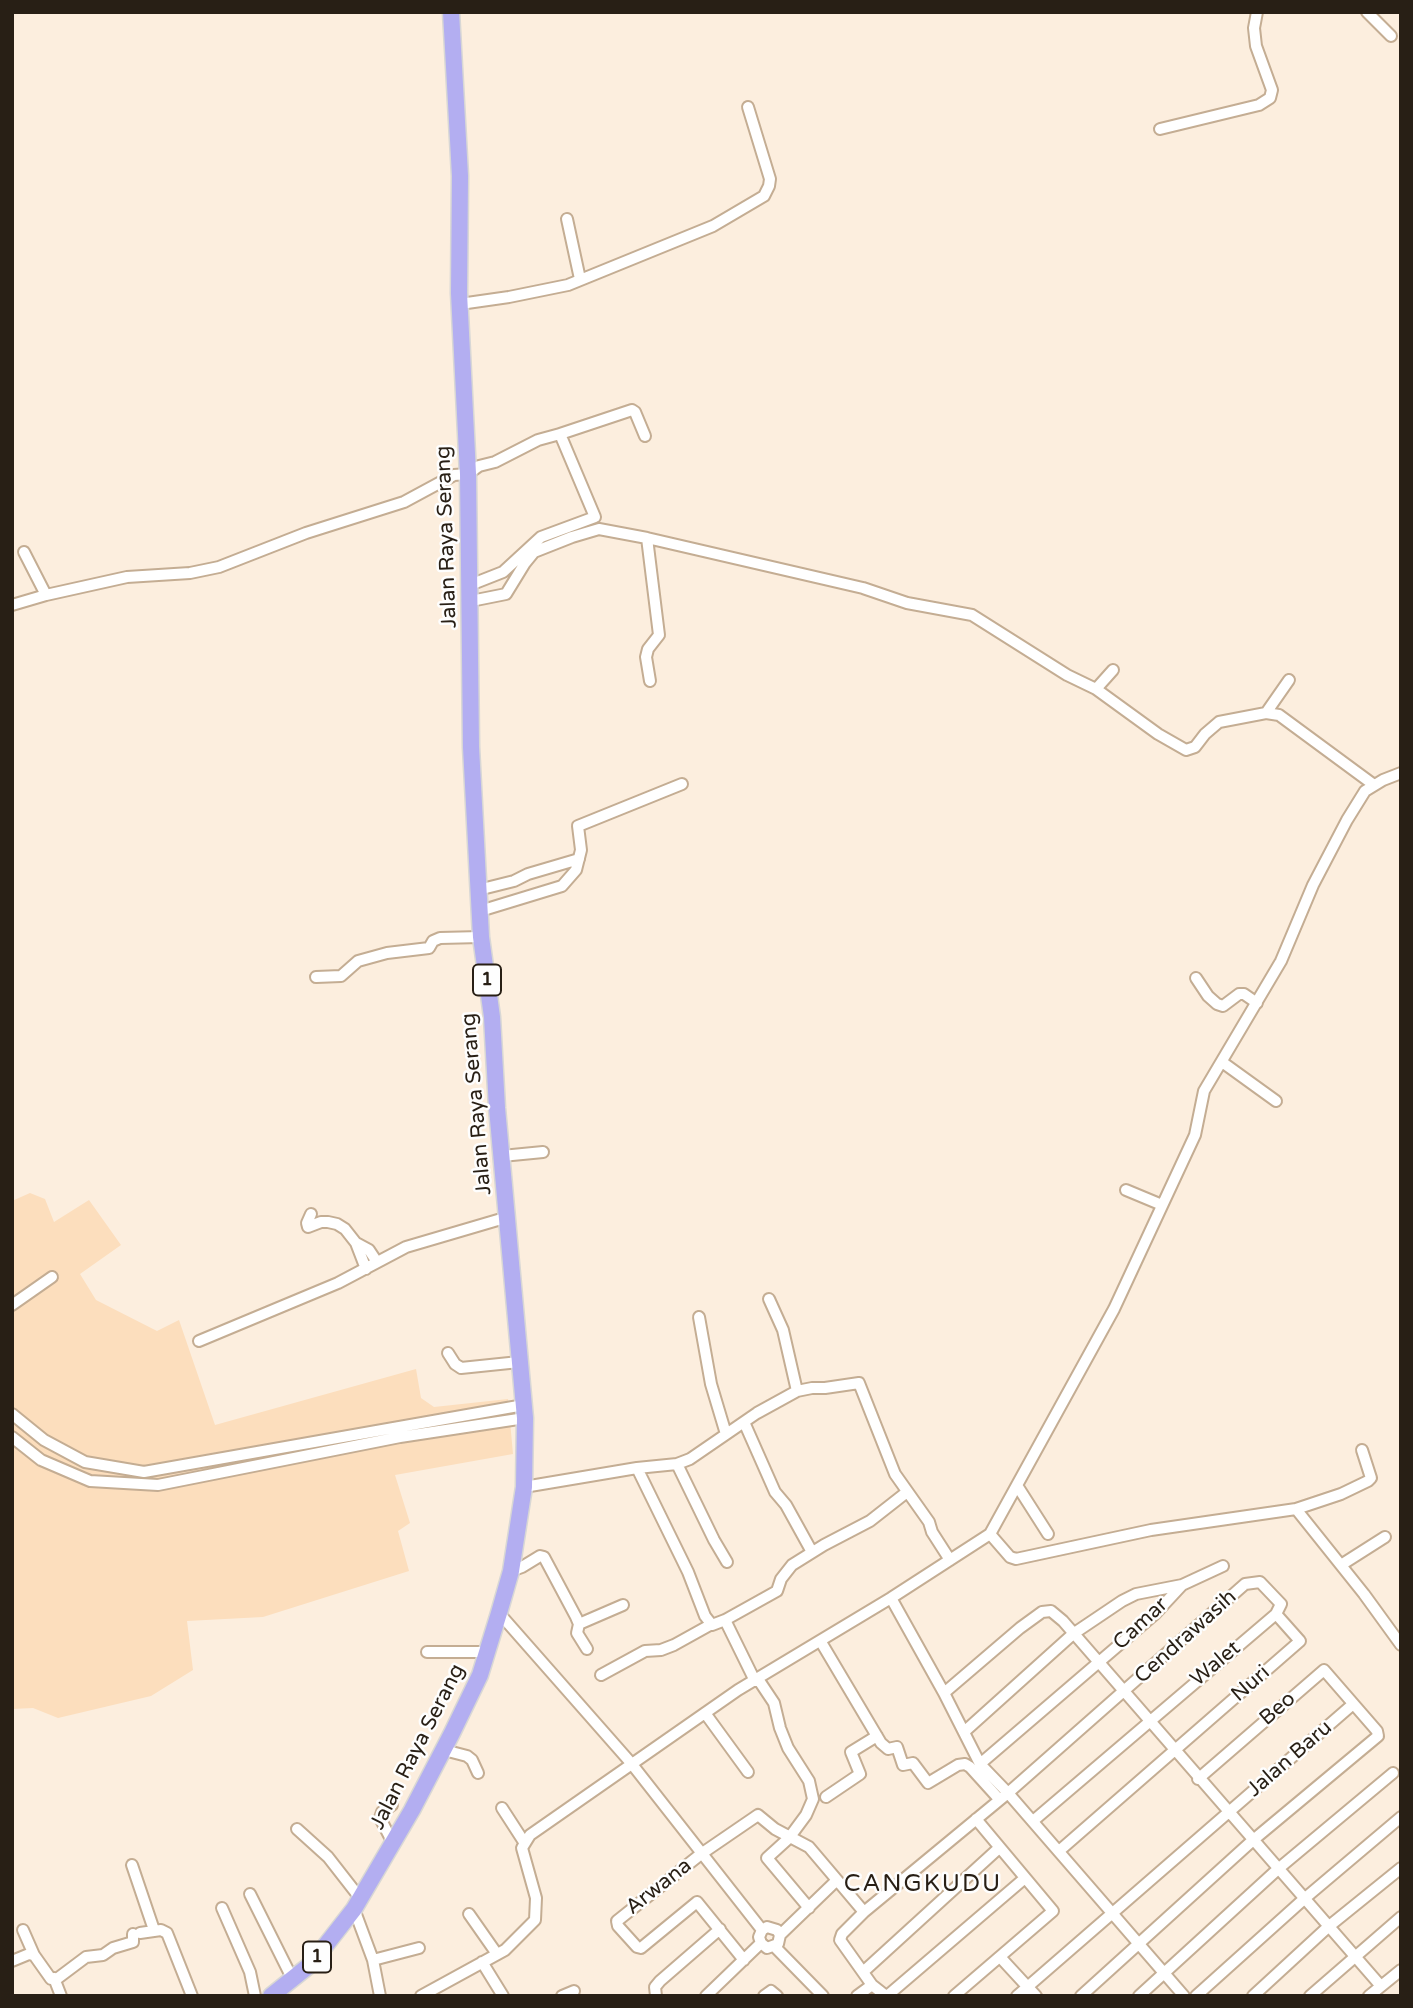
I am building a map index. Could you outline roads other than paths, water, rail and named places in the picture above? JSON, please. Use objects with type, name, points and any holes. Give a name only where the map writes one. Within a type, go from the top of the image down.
[{"type":"highway","name":"Jalan Raya Serang","points":[[271,1996],[311,1964],[357,1903],[444,1750],[480,1675],[499,1613],[511,1571],[524,1487],[524,1411],[492,1017],[481,937],[478,890],[471,747],[468,474],[460,304],[460,176],[451,12]]},
{"type":"street","points":[[1160,129],[1259,105],[1270,98],[1272,90],[1256,46],[1254,28],[1257,12]]},
{"type":"street","points":[[1367,12],[1391,36]]},
{"type":"street","points":[[460,304],[555,288],[713,226],[764,196],[770,178],[748,107]]},
{"type":"street","points":[[567,219],[580,279]]},
{"type":"street","points":[[12,605],[127,577],[207,571],[306,533],[404,502],[454,475],[468,474],[479,466],[495,462],[538,440],[632,410],[645,436]]},
{"type":"street","points":[[470,593],[503,572],[541,537],[595,517],[560,434]]},
{"type":"street","points":[[470,593],[506,594],[524,562],[534,552],[572,537],[598,529],[647,538],[863,588],[907,604],[972,615],[1067,676],[1096,689],[1158,734],[1186,750],[1195,747],[1219,722],[1265,713],[1279,715],[1374,785]]},
{"type":"street","points":[[647,538],[659,635],[648,649],[646,657],[650,681]]},
{"type":"street","points":[[24,552],[46,595]]},
{"type":"street","points":[[1096,689],[1113,670]]},
{"type":"street","points":[[1265,713],[1289,680]]},
{"type":"street","points":[[421,1996],[496,1954],[520,1937],[535,1920],[536,1898],[522,1848],[530,1835],[705,1713],[990,1534],[1114,1309],[1195,1135],[1204,1091],[1281,961],[1313,885],[1347,820],[1365,791],[1401,773]]},
{"type":"street","points":[[480,911],[562,886],[576,870],[580,850],[577,828],[582,823],[682,784]]},
{"type":"street","points":[[478,890],[579,859]]},
{"type":"street","points":[[316,977],[341,976],[355,962],[387,953],[429,948],[433,941],[440,938],[481,937]]},
{"type":"street","points":[[1196,978],[1217,1004],[1223,1006],[1239,994],[1244,994],[1257,1003]]},
{"type":"street","points":[[1222,1062],[1276,1101]]},
{"type":"street","points":[[502,1156],[543,1152]]},
{"type":"street","points":[[1126,1190],[1162,1205]]},
{"type":"street","points":[[311,1214],[306,1225],[308,1227],[321,1222],[337,1224],[345,1229],[356,1243],[366,1269]]},
{"type":"street","points":[[199,1341],[338,1283],[406,1247],[508,1217]]},
{"type":"street","points":[[356,1243],[369,1250],[377,1262]]},
{"type":"street","points":[[12,1305],[52,1277]]},
{"type":"street","points":[[769,1299],[783,1330],[797,1391]]},
{"type":"street","points":[[699,1317],[711,1384],[726,1434]]},
{"type":"street","points":[[448,1353],[461,1368],[519,1362]]},
{"type":"street","points":[[524,1487],[677,1464],[701,1454],[744,1422],[797,1391],[859,1383],[886,1456],[950,1560]]},
{"type":"street","points":[[12,1414],[44,1440],[85,1462],[144,1472],[524,1411]]},
{"type":"street","points":[[12,1437],[41,1460],[90,1481],[158,1486],[524,1411]]},
{"type":"street","points":[[744,1422],[775,1492],[786,1505],[812,1552]]},
{"type":"street","points":[[990,1534],[1010,1557],[1016,1559],[1151,1530],[1296,1509],[1341,1494],[1368,1481],[1371,1478],[1362,1450]]},
{"type":"street","points":[[192,1463],[193,1478]]},
{"type":"street","points":[[677,1464],[727,1562]]},
{"type":"street","points":[[637,1468],[688,1572],[710,1625]]},
{"type":"street","points":[[1018,1487],[1048,1534]]},
{"type":"street","points":[[601,1675],[645,1651],[661,1650],[674,1645],[777,1591],[792,1565],[870,1521],[907,1492]]},
{"type":"street","points":[[1296,1509],[1401,1645]]},
{"type":"street","points":[[1341,1565],[1385,1537]]},
{"type":"street","points":[[511,1571],[540,1556],[544,1557],[579,1624],[578,1633],[587,1649]]},
{"type":"street","points":[[964,1732],[1073,1634],[1122,1601],[1136,1594],[1182,1585],[1223,1566]]},
{"type":"street","name":"Cendrawasih","points":[[863,1972],[840,1940],[842,1934],[864,1912],[1003,1796],[1248,1583],[1260,1582],[1278,1609]]},
{"type":"street","name":"Camar","points":[[980,1764],[1155,1614],[1182,1585]]},
{"type":"street","points":[[891,1598],[980,1764],[1003,1796]]},
{"type":"street","points":[[1122,1601],[1131,1611]]},
{"type":"street","points":[[579,1624],[624,1605]]},
{"type":"street","name":"Walet","points":[[1032,1821],[1278,1609]]},
{"type":"street","name":"Nuri","points":[[1174,1750],[1300,1641],[1278,1609]]},
{"type":"street","points":[[944,1693],[1042,1612],[1051,1611],[1380,1985]]},
{"type":"street","points":[[499,1613],[631,1763],[762,1930]]},
{"type":"street","points":[[725,1620],[756,1680],[774,1703],[788,1748],[809,1781],[813,1799],[806,1815],[789,1838],[767,1858],[809,1908]]},
{"type":"street","points":[[821,1642],[877,1736],[887,1748],[897,1747],[903,1765],[913,1763],[928,1783],[958,1765],[970,1767],[1032,1821],[1184,1996]]},
{"type":"street","points":[[427,1652],[487,1652]]},
{"type":"street","name":"Beo","points":[[1198,1779],[1321,1671],[1324,1670],[1352,1704]]},
{"type":"street","points":[[1081,1996],[1252,1841],[1378,1735],[1352,1704]]},
{"type":"street","name":"Jalan Baru","points":[[1017,1996],[1352,1704]]},
{"type":"street","points":[[705,1713],[748,1772]]},
{"type":"street","points":[[826,1797],[860,1774],[851,1752],[877,1736]]},
{"type":"street","points":[[444,1750],[467,1756],[478,1773]]},
{"type":"street","points":[[1059,1851],[1174,1750]]},
{"type":"street","points":[[1139,1996],[1278,1869],[1393,1773]]},
{"type":"street","points":[[392,1805],[382,1812],[380,1818],[393,1843]]},
{"type":"street","points":[[502,1808],[524,1842]]},
{"type":"street","points":[[701,1854],[758,1815],[789,1838],[809,1847],[864,1912]]},
{"type":"street","points":[[1196,1996],[1401,1817]]},
{"type":"street","points":[[954,1996],[1053,1912],[976,1819]]},
{"type":"street","points":[[298,1829],[328,1857],[357,1903],[380,1996]]},
{"type":"street","points":[[999,1848],[863,1972],[872,1985],[886,1996],[1026,1878]]},
{"type":"street","name":"Arwana","points":[[701,1854],[619,1918],[618,1926],[641,1948],[697,1902],[744,1960]]},
{"type":"street","points":[[132,1865],[153,1930]]},
{"type":"street","points":[[1253,1996],[1328,1927],[1401,1868]]},
{"type":"street","points":[[762,1930],[759,1937],[761,1943],[767,1948],[775,1947],[780,1935],[837,1880]]},
{"type":"street","points":[[250,1894],[293,1980]]},
{"type":"street","points":[[222,1908],[250,1972],[255,1996]]},
{"type":"street","points":[[469,1914],[496,1954]]},
{"type":"street","points":[[1310,1996],[1401,1917]]},
{"type":"street","points":[[762,1930],[772,1927],[780,1935]]},
{"type":"street","points":[[656,1996],[655,1987],[660,1980],[720,1929]]},
{"type":"street","points":[[23,1930],[34,1955],[51,1979],[58,1978],[86,1956],[103,1955],[113,1948],[133,1942],[137,1934],[161,1930],[167,1933],[192,1996]]},
{"type":"street","points":[[707,1995],[761,1943]]},
{"type":"street","points":[[775,1947],[822,1996]]},
{"type":"street","points":[[373,1960],[419,1948]]},
{"type":"street","points":[[12,1961],[29,1954],[34,1955]]},
{"type":"street","points":[[1000,1957],[1036,1996]]},
{"type":"street","points":[[482,1962],[503,1996]]},
{"type":"street","points":[[1369,1996],[1401,1970]]},
{"type":"street","points":[[54,1978],[61,1996]]},
{"type":"street","points":[[857,1996],[872,1985]]},
{"type":"street","points":[[562,1996],[574,1991]]},
{"type":"street","points":[[764,1996],[771,1991],[777,1996]]},
{"type":"district","name":"CANGKUDU","points":[[923,1885]]}]
